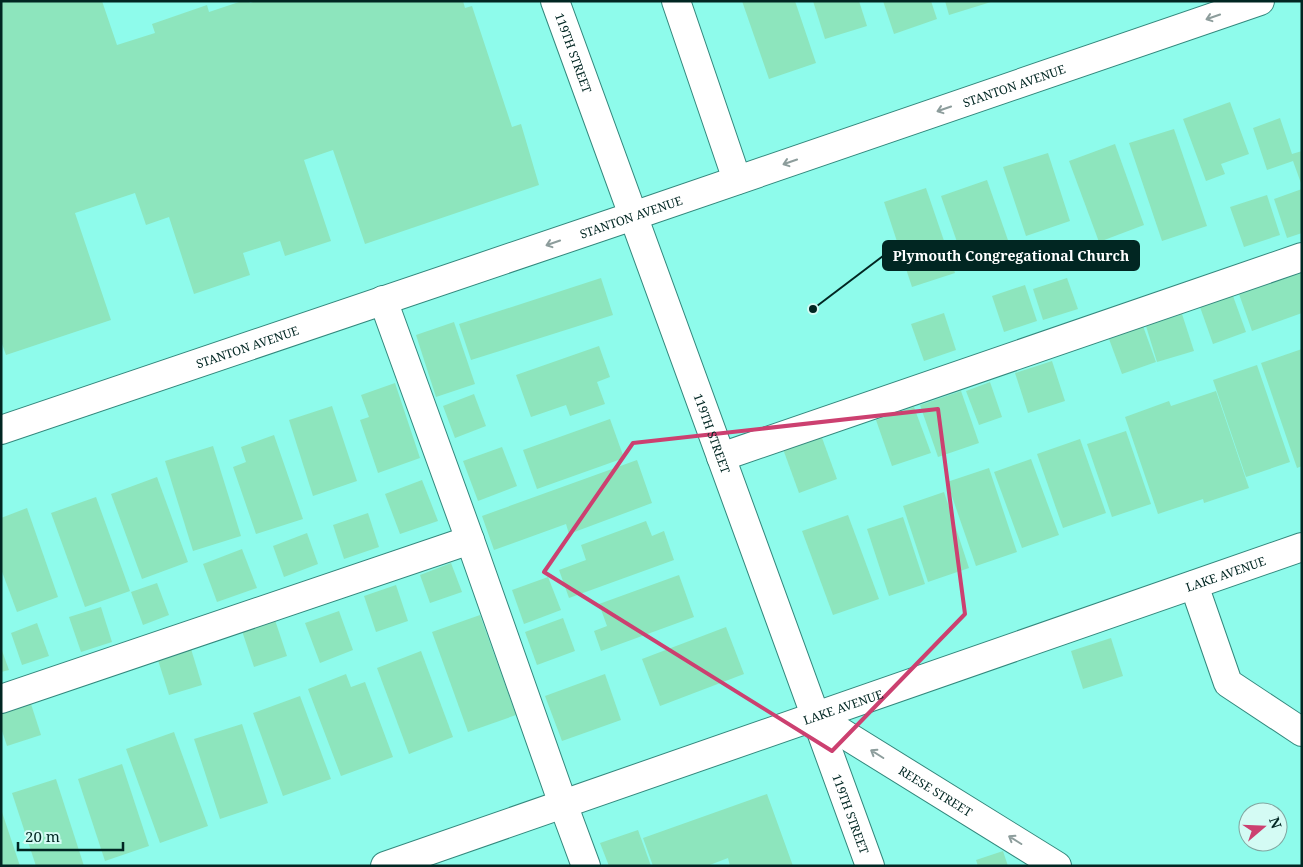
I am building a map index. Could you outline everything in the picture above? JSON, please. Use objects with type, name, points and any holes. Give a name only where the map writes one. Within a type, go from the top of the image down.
[{"type":"street","name":"119TH STREET","points":[[555,1],[870,866]]},
{"type":"street","points":[[676,1],[737,180]]},
{"type":"street","name":"STANTON AVENUE","points":[[1,430],[1260,1]]},
{"type":"street","points":[[721,457],[1302,258]]},
{"type":"street","points":[[383,300],[586,866]]},
{"type":"street","points":[[1,699],[470,540]]},
{"type":"street","name":"LAKE AVENUE","points":[[386,866],[1302,547]]},
{"type":"street","points":[[1194,585],[1228,683],[1302,732]]},
{"type":"street","name":"REESE STREET","points":[[815,716],[1057,866]]},
{"type":"highlighted area","points":[[938,409],[965,614],[832,751],[544,572],[633,443]]},
{"type":"building","points":[[1,1],[102,1],[117,45],[155,33],[152,24],[207,5],[209,12],[242,1],[249,1],[250,3],[256,1],[463,1],[465,8],[472,6],[512,127],[521,124],[539,185],[365,244],[333,150],[304,160],[331,241],[285,256],[280,241],[243,253],[250,275],[194,294],[169,217],[146,225],[135,193],[75,213],[111,320],[6,355],[1,341]]},
{"type":"building","points":[[742,1],[795,1],[816,63],[769,79]]},
{"type":"building","points":[[813,1],[859,1],[867,26],[825,39]]},
{"type":"building","points":[[883,1],[931,1],[937,19],[894,34]]},
{"type":"building","points":[[945,1],[991,1],[991,2],[949,15]]},
{"type":"building","points":[[1230,102],[1249,154],[1221,164],[1225,174],[1206,181],[1183,119]]},
{"type":"building","points":[[1280,118],[1292,154],[1302,151],[1302,186],[1293,161],[1267,170],[1253,128]]},
{"type":"building","points":[[1174,129],[1207,226],[1162,241],[1129,143]]},
{"type":"building","points":[[1115,144],[1144,225],[1099,242],[1069,161]]},
{"type":"building","points":[[1048,153],[1070,221],[1026,236],[1003,167]]},
{"type":"building","points":[[987,180],[1010,246],[964,262],[941,196]]},
{"type":"building","points":[[926,188],[955,273],[912,287],[884,202]]},
{"type":"building","points":[[1302,189],[1302,233],[1287,238],[1274,199]]},
{"type":"building","points":[[1267,195],[1280,235],[1244,247],[1230,207]]},
{"type":"building","points":[[1302,272],[1302,313],[1252,331],[1239,294]]},
{"type":"building","points":[[601,278],[613,315],[471,360],[459,324]]},
{"type":"building","points":[[1067,278],[1078,309],[1043,320],[1033,289]]},
{"type":"building","points":[[1025,285],[1037,321],[1004,332],[992,296]]},
{"type":"building","points":[[1233,296],[1246,332],[1213,344],[1200,307]]},
{"type":"building","points":[[944,313],[956,350],[924,361],[911,324]]},
{"type":"building","points":[[1182,314],[1194,351],[1157,362],[1146,326]]},
{"type":"building","points":[[454,322],[475,384],[436,397],[416,335]]},
{"type":"building","points":[[1143,326],[1156,362],[1122,374],[1109,339]]},
{"type":"building","points":[[599,346],[610,377],[597,382],[605,404],[570,416],[566,405],[531,417],[516,375]]},
{"type":"building","points":[[1302,349],[1302,466],[1297,468],[1261,363]]},
{"type":"building","points":[[1052,361],[1065,401],[1028,413],[1015,373]]},
{"type":"building","points":[[1257,365],[1290,462],[1246,477],[1213,380]]},
{"type":"building","points":[[990,382],[1002,417],[979,425],[966,391]]},
{"type":"building","points":[[395,383],[420,458],[378,473],[360,420],[369,417],[361,395]]},
{"type":"building","points":[[961,391],[979,443],[938,457],[920,405]]},
{"type":"building","points":[[1216,391],[1249,488],[1204,503],[1203,499],[1158,514],[1125,417],[1169,401],[1171,406]]},
{"type":"building","points":[[474,394],[486,426],[455,438],[443,406]]},
{"type":"building","points":[[332,406],[357,481],[313,496],[289,420]]},
{"type":"building","points":[[914,407],[931,453],[892,466],[876,420]]},
{"type":"building","points":[[610,419],[624,458],[537,489],[523,450]]},
{"type":"building","points":[[1126,431],[1151,504],[1112,517],[1087,444]]},
{"type":"building","points":[[274,435],[303,519],[256,534],[233,467],[246,462],[241,447]]},
{"type":"building","points":[[821,435],[837,479],[799,493],[783,449]]},
{"type":"building","points":[[1080,439],[1106,513],[1063,528],[1037,454]]},
{"type":"building","points":[[213,446],[241,536],[193,551],[165,461]]},
{"type":"building","points":[[502,447],[517,486],[478,501],[463,461]]},
{"type":"building","points":[[1031,459],[1059,535],[1022,548],[994,472]]},
{"type":"building","points":[[637,460],[652,503],[569,534],[566,524],[494,550],[482,516]]},
{"type":"building","points":[[989,468],[1017,552],[976,566],[947,482]]},
{"type":"building","points":[[157,477],[188,562],[142,579],[111,494]]},
{"type":"building","points":[[422,480],[438,521],[400,534],[385,494]]},
{"type":"building","points":[[944,492],[969,568],[928,582],[903,506]]},
{"type":"building","points":[[96,497],[130,591],[85,607],[51,513]]},
{"type":"building","points":[[27,508],[58,597],[17,612],[1,569],[1,518]]},
{"type":"building","points":[[368,513],[379,547],[344,559],[333,525]]},
{"type":"building","points":[[848,515],[879,599],[833,615],[802,531]]},
{"type":"building","points":[[903,517],[925,584],[889,596],[867,529]]},
{"type":"building","points":[[646,521],[652,536],[664,531],[674,560],[569,598],[559,570],[586,560],[581,545]]},
{"type":"building","points":[[307,533],[318,564],[284,577],[273,546]]},
{"type":"building","points":[[242,549],[257,588],[217,602],[203,564]]},
{"type":"building","points":[[451,563],[462,592],[430,603],[420,575]]},
{"type":"building","points":[[679,575],[694,617],[601,651],[594,631],[607,626],[599,604]]},
{"type":"building","points":[[548,577],[561,610],[524,624],[512,590]]},
{"type":"building","points":[[157,583],[169,615],[143,625],[131,592]]},
{"type":"building","points":[[396,585],[408,621],[376,632],[364,596]]},
{"type":"building","points":[[101,607],[112,642],[81,652],[69,617]]},
{"type":"building","points":[[339,611],[353,650],[320,663],[305,623]]},
{"type":"building","points":[[480,615],[516,715],[468,732],[432,632]]},
{"type":"building","points":[[563,618],[575,651],[537,665],[525,632]]},
{"type":"building","points":[[275,620],[287,656],[254,667],[242,631]]},
{"type":"building","points":[[37,623],[49,656],[22,665],[11,633]]},
{"type":"building","points":[[726,627],[744,674],[660,706],[642,659]]},
{"type":"building","points":[[1111,638],[1123,676],[1083,689],[1071,651]]},
{"type":"building","points":[[1,648],[9,670],[1,672]]},
{"type":"building","points":[[191,649],[202,685],[169,695],[158,660]]},
{"type":"building","points":[[421,651],[453,737],[409,754],[377,668]]},
{"type":"building","points":[[346,674],[351,687],[365,682],[393,757],[341,776],[308,689]]},
{"type":"building","points":[[605,674],[621,720],[562,741],[545,696]]},
{"type":"building","points":[[300,696],[331,779],[283,796],[253,713]]},
{"type":"building","points":[[31,704],[41,735],[7,746],[1,728],[1,714]]},
{"type":"building","points":[[242,724],[268,803],[220,819],[194,739]]},
{"type":"building","points":[[174,732],[208,826],[160,843],[126,749]]},
{"type":"building","points":[[122,764],[149,846],[105,861],[78,779]]},
{"type":"building","points":[[56,779],[84,866],[36,866],[12,793]]},
{"type":"building","points":[[767,794],[793,866],[730,866],[728,858],[707,866],[653,866],[643,838]]},
{"type":"building","points":[[2,812],[20,866],[1,866]]},
{"type":"building","points":[[638,830],[651,866],[609,866],[600,843]]},
{"type":"building","points":[[1003,851],[1008,866],[978,866],[976,860]]},
{"type":"place","name":"Plymouth Congregational Church","points":[[813,309]]}]
